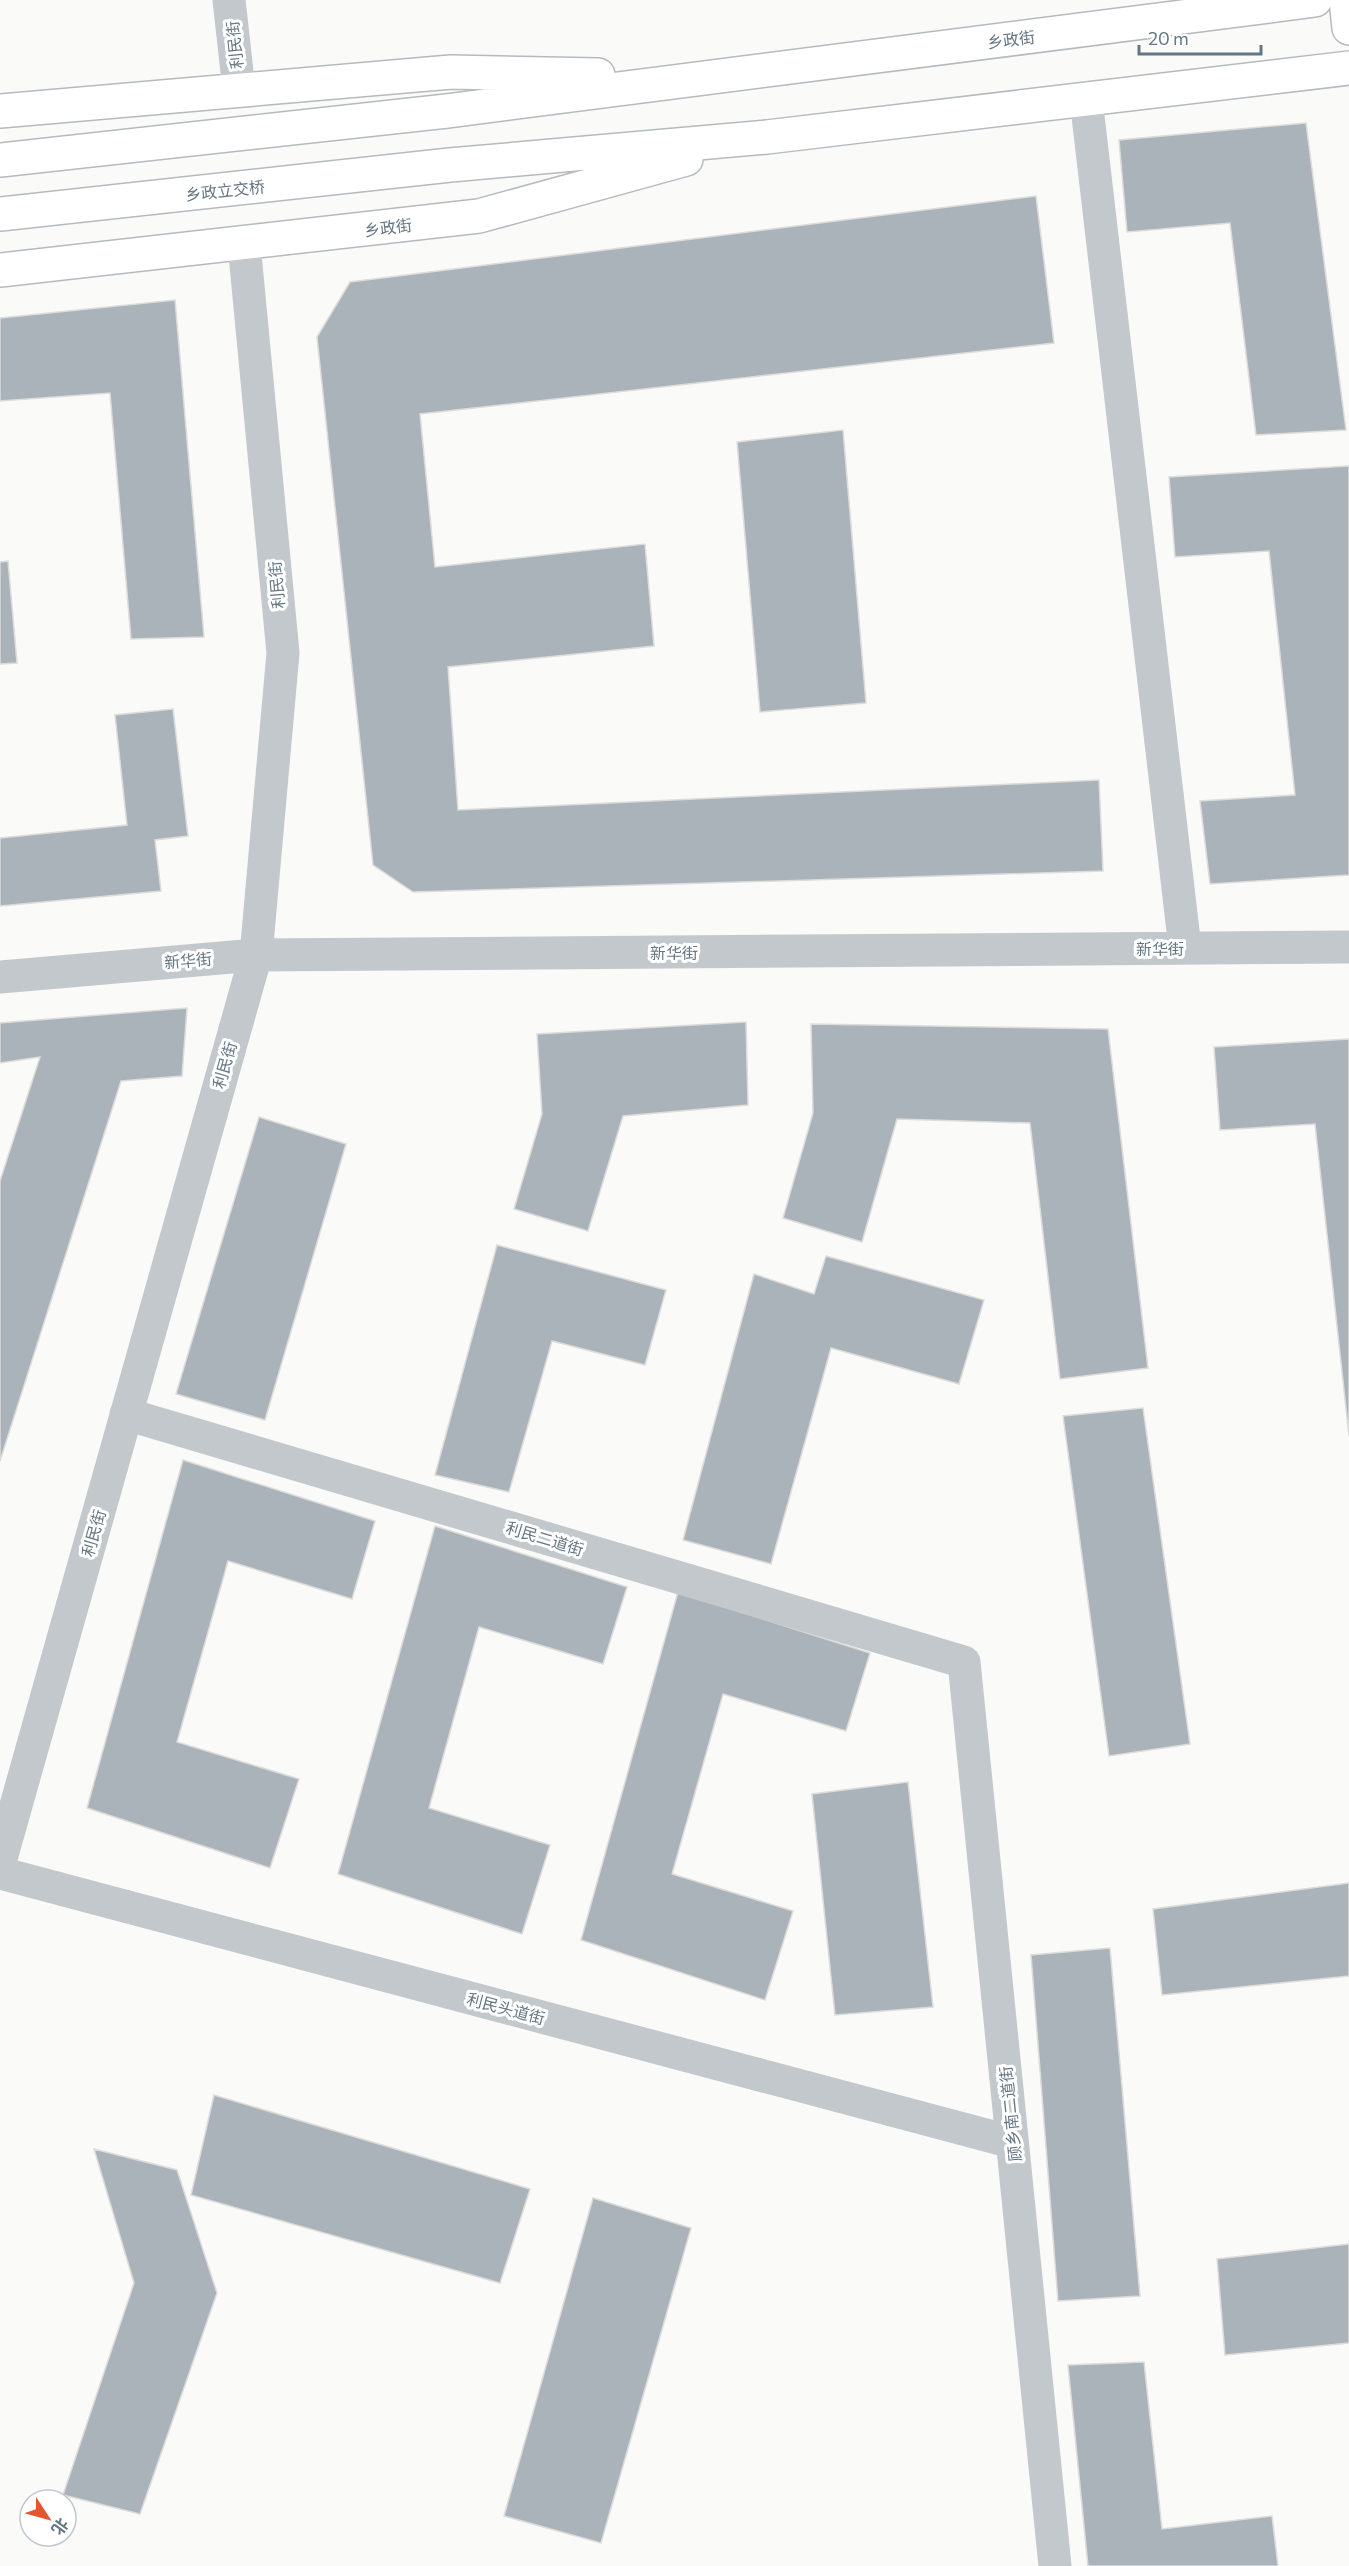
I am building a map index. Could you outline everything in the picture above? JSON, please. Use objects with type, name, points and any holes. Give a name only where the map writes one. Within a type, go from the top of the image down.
[{"type":"main road","name":"乡政街","points":[[0,160],[447,111],[1315,0]]},
{"type":"main road","points":[[1346,0],[1349,28]]},
{"type":"main road","name":"乡政街","points":[[450,165],[767,137],[1349,68]]},
{"type":"main road","name":"乡政街","points":[[0,111],[451,72],[708,78]]},
{"type":"main road","name":"乡政街","points":[[0,270],[479,216],[767,137]]},
{"type":"main road","name":"乡政立交桥","points":[[0,214],[450,165]]},
{"type":"street","name":"利民街","points":[[230,0],[239,90]]},
{"type":"street","points":[[1087,100],[1185,948]]},
{"type":"street","name":"利民街","points":[[0,1862],[256,955],[283,653],[244,244]]},
{"type":"street","name":"新华街","points":[[0,977],[256,955],[1349,947]]},
{"type":"street","name":"利民二道街","points":[[126,1414],[964,1662]]},
{"type":"street","name":"顾乡南二道街","points":[[964,1662],[1054,2566]]},
{"type":"street","name":"利民头道街","points":[[0,1873],[1012,2142]]},
{"type":"building","points":[[1306,123],[1346,430],[1256,435],[1230,223],[1127,232],[1119,140]]},
{"type":"building","points":[[1036,196],[1054,343],[420,414],[435,567],[645,544],[654,646],[448,667],[458,810],[1099,780],[1103,871],[413,892],[373,865],[317,337],[350,282]]},
{"type":"building","points":[[175,300],[204,637],[131,639],[110,393],[0,401],[0,318]]},
{"type":"building","points":[[843,430],[866,703],[760,712],[737,442]]},
{"type":"building","points":[[1349,466],[1349,875],[1210,884],[1200,801],[1295,795],[1269,551],[1175,557],[1169,477]]},
{"type":"building","points":[[8,561],[17,663],[0,664],[0,562]]},
{"type":"building","points":[[173,709],[188,836],[155,840],[161,891],[0,906],[0,838],[127,825],[115,715]]},
{"type":"building","points":[[187,1008],[182,1076],[121,1081],[0,1461],[0,1181],[40,1057],[0,1063],[0,1023]]},
{"type":"building","points":[[746,1022],[748,1105],[623,1116],[588,1231],[514,1209],[542,1114],[537,1034]]},
{"type":"building","points":[[811,1024],[1108,1029],[1148,1368],[1060,1379],[1030,1123],[897,1119],[862,1242],[783,1218],[813,1113]]},
{"type":"building","points":[[1349,1039],[1349,1436],[1315,1124],[1220,1130],[1214,1047]]},
{"type":"building","points":[[259,1117],[346,1144],[265,1420],[176,1394]]},
{"type":"building","points":[[497,1245],[666,1290],[645,1365],[552,1341],[509,1492],[435,1475]]},
{"type":"building","points":[[826,1256],[984,1300],[959,1384],[831,1348],[771,1564],[683,1540],[754,1274],[814,1294]]},
{"type":"building","points":[[1143,1408],[1190,1744],[1109,1756],[1063,1416]]},
{"type":"building","points":[[183,1460],[375,1521],[352,1599],[228,1561],[177,1742],[299,1779],[270,1868],[87,1808]]},
{"type":"building","points":[[435,1526],[627,1587],[603,1664],[479,1627],[429,1808],[550,1845],[522,1934],[338,1874]]},
{"type":"building","points":[[678,1592],[870,1653],[846,1731],[723,1694],[672,1874],[793,1911],[765,2000],[581,1940]]},
{"type":"building","points":[[908,1782],[933,2007],[835,2015],[812,1794]]},
{"type":"building","points":[[1349,1883],[1349,1976],[1162,1995],[1153,1909]]},
{"type":"building","points":[[1110,1948],[1140,2296],[1058,2301],[1031,1955]]},
{"type":"building","points":[[214,2095],[530,2189],[500,2283],[191,2195]]},
{"type":"building","points":[[94,2149],[177,2170],[217,2293],[140,2514],[78,2499],[78,2488],[65,2488],[134,2283]]},
{"type":"building","points":[[593,2198],[691,2228],[601,2543],[504,2516]]},
{"type":"building","points":[[1349,2244],[1349,2343],[1225,2355],[1217,2259]]},
{"type":"building","points":[[1144,2362],[1162,2529],[1272,2516],[1278,2566],[1088,2566],[1068,2365]]}]
